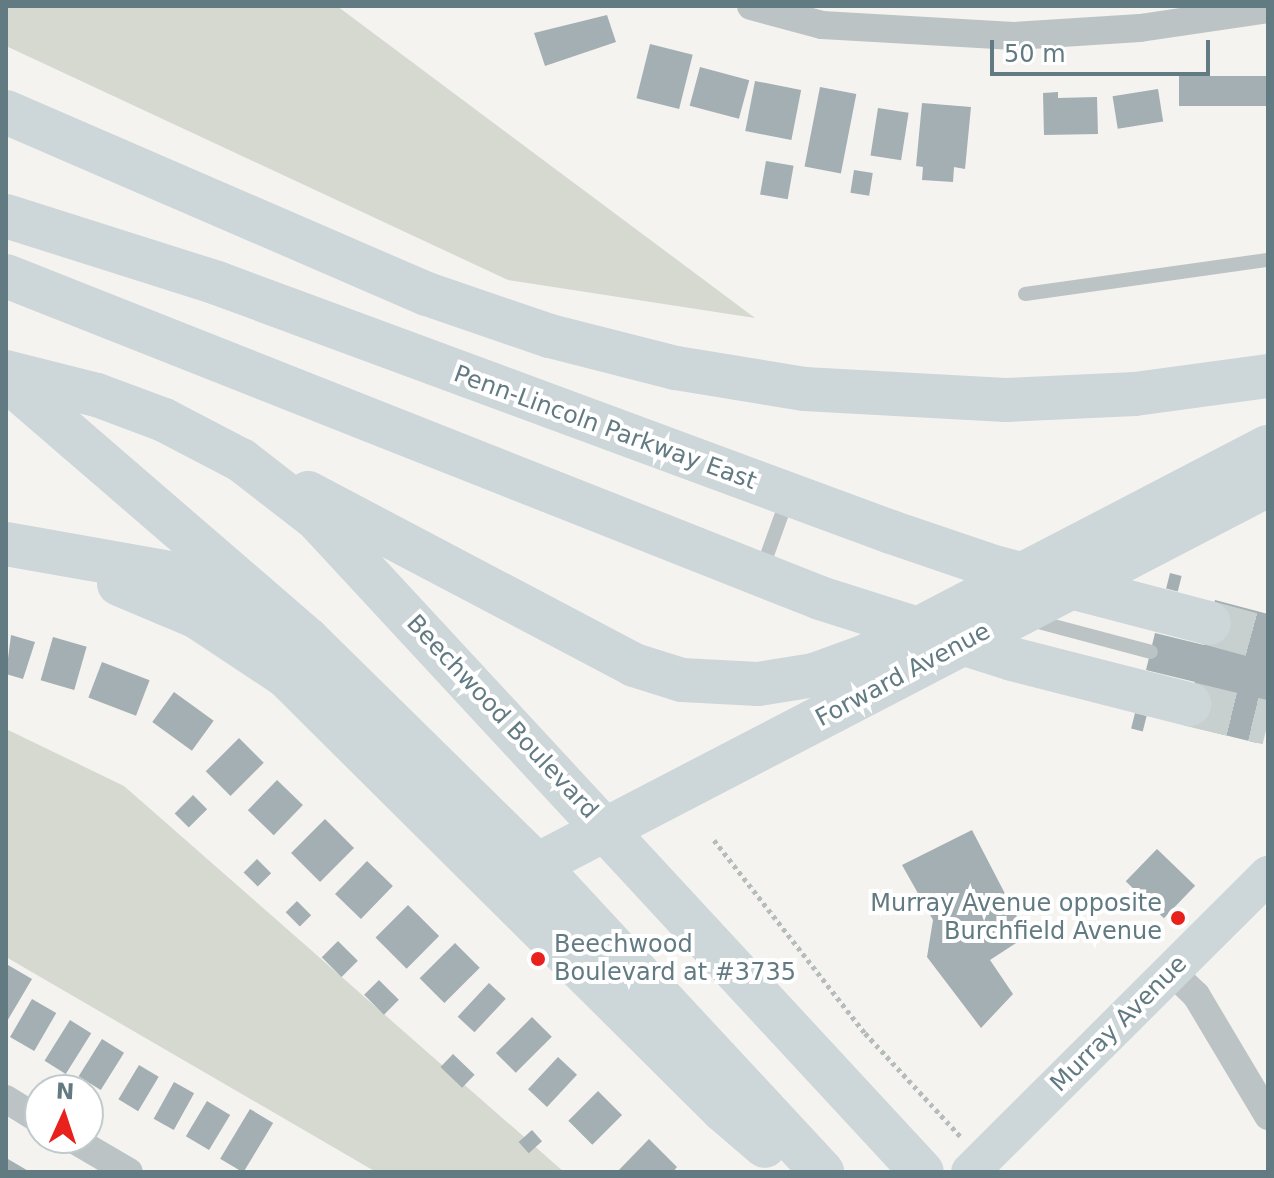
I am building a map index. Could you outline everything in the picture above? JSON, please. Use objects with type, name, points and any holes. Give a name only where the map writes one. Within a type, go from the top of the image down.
[{"type":"main road","points":[[6,112],[427,294],[550,336],[676,368],[804,389],[1006,400],[1135,394],[1268,376]]},
{"type":"main road","points":[[6,188],[217,283]]},
{"type":"main road","name":"Penn-Lincoln Parkway East","points":[[6,216],[217,283],[788,497],[1001,612],[1189,704]]},
{"type":"main road","name":"Penn-Lincoln Parkway East","points":[[6,276],[760,576],[890,622],[1123,601],[1209,623]]},
{"type":"main road","name":"Beechwood Boulevard","points":[[6,372],[131,406],[241,460],[346,548],[922,1172]]},
{"type":"main road","points":[[6,379],[307,639],[537,865],[822,1172]]},
{"type":"main road","points":[[241,460],[634,665],[682,680],[733,685],[814,675],[866,656],[1268,447]]},
{"type":"main road","name":"Forward Avenue","points":[[537,865],[1268,485]]},
{"type":"main road","points":[[6,546],[182,575],[307,639]]},
{"type":"main road","points":[[6,546],[166,601],[230,636],[277,669],[723,1110],[797,1172]]},
{"type":"main road","name":"Murray Avenue","points":[[970,1172],[1268,875]]},
{"type":"street","points":[[751,6],[1014,36],[1140,28],[1268,9]]},
{"type":"street","points":[[1171,971],[1196,995],[1268,1116]]},
{"type":"street","points":[[6,1099],[24,1110]]},
{"type":"street","points":[[98,1154],[129,1172]]},
{"type":"lane","points":[[1025,294],[1268,260]]},
{"type":"lane","points":[[760,576],[788,497]]},
{"type":"lane","points":[[1001,612],[1151,652]]},
{"type":"path","points":[[714,840],[865,1033],[951,1131]]},
{"type":"shaded area","points":[[6,6],[337,6],[755,318],[508,280],[6,46]]},
{"type":"shaded area","points":[[6,729],[124,786],[564,1172],[376,1172],[6,957]]},
{"type":"building","points":[[607,15],[616,42],[545,66],[534,33]]},
{"type":"building","points":[[650,44],[693,55],[679,109],[636,98]]},
{"type":"building","points":[[700,67],[749,80],[739,119],[690,106]]},
{"type":"building","points":[[1179,76],[1268,76],[1268,106],[1179,106]]},
{"type":"building","points":[[755,81],[801,90],[791,140],[745,131]]},
{"type":"building","points":[[820,87],[856,94],[841,174],[805,167]]},
{"type":"building","points":[[1158,89],[1163,122],[1118,129],[1113,96]]},
{"type":"building","points":[[1058,92],[1058,98],[1097,97],[1098,134],[1044,135],[1043,93]]},
{"type":"building","points":[[922,103],[971,107],[965,169],[954,167],[953,182],[922,180],[923,167],[916,166]]},
{"type":"building","points":[[878,108],[909,113],[901,160],[870,155]]},
{"type":"building","points":[[766,161],[794,166],[788,199],[760,194]]},
{"type":"building","points":[[854,170],[873,173],[869,196],[850,193]]},
{"type":"building","points":[[1170,573],[1182,576],[1178,591],[1166,589]]},
{"type":"building","points":[[1215,600],[1268,614],[1268,698],[1257,743],[1184,725],[1195,682],[1146,670],[1155,633],[1204,645]]},
{"type":"building","points":[[11,635],[35,642],[23,679],[6,674]]},
{"type":"building","points":[[53,637],[87,647],[74,690],[41,680]]},
{"type":"building","points":[[102,662],[150,680],[136,716],[88,697]]},
{"type":"building","points":[[174,692],[214,721],[192,751],[152,722]]},
{"type":"building","points":[[1135,713],[1147,716],[1143,731],[1131,729]]},
{"type":"building","points":[[239,738],[264,763],[231,796],[206,771]]},
{"type":"building","points":[[277,780],[303,805],[274,835],[248,810]]},
{"type":"building","points":[[193,795],[207,809],[189,828],[175,813]]},
{"type":"building","points":[[325,819],[354,848],[320,882],[291,853]]},
{"type":"building","points":[[972,830],[1027,936],[990,960],[1013,994],[981,1028],[927,957],[933,920],[902,865]]},
{"type":"building","points":[[1157,849],[1195,886],[1164,918],[1126,881]]},
{"type":"building","points":[[257,859],[271,873],[258,887],[244,872]]},
{"type":"building","points":[[367,861],[393,886],[361,919],[335,894]]},
{"type":"building","points":[[297,901],[311,915],[300,926],[286,912]]},
{"type":"building","points":[[408,905],[439,936],[407,969],[375,938]]},
{"type":"building","points":[[338,941],[358,961],[342,977],[322,957]]},
{"type":"building","points":[[455,943],[480,968],[444,1003],[420,978]]},
{"type":"building","points":[[8,965],[32,979],[6,1023],[6,969]]},
{"type":"building","points":[[379,980],[399,1000],[384,1015],[364,995]]},
{"type":"building","points":[[489,983],[506,999],[474,1032],[458,1017]]},
{"type":"building","points":[[32,999],[56,1013],[34,1051],[10,1037]]},
{"type":"building","points":[[532,1017],[552,1037],[516,1073],[496,1053]]},
{"type":"building","points":[[70,1020],[91,1033],[66,1074],[45,1061]]},
{"type":"building","points":[[102,1039],[124,1053],[104,1085],[104,1074],[80,1074]]},
{"type":"building","points":[[453,1054],[475,1075],[462,1088],[440,1067]]},
{"type":"building","points":[[558,1057],[577,1075],[547,1107],[528,1089]]},
{"type":"building","points":[[139,1065],[159,1077],[138,1111],[118,1099]]},
{"type":"building","points":[[174,1082],[194,1093],[174,1130],[154,1119]]},
{"type":"building","points":[[598,1091],[622,1115],[592,1145],[568,1121]]},
{"type":"building","points":[[207,1101],[230,1115],[209,1150],[186,1136]]},
{"type":"building","points":[[250,1109],[273,1123],[244,1172],[220,1159]]},
{"type":"building","points":[[532,1130],[542,1141],[529,1153],[519,1142]]},
{"type":"building","points":[[649,1139],[677,1167],[673,1172],[617,1172]]},
{"type":"building","points":[[8,1159],[30,1172],[6,1172]]},
{"type":"tunnel","points":[[1209,623],[1268,639]]},
{"type":"tunnel","points":[[1189,704],[1268,723]]},
{"type":"place","name":"Murray Avenue opposite Burchfield Avenue","points":[[1178,918]]},
{"type":"place","name":"Beechwood Boulevard at #3735","points":[[538,959]]}]
